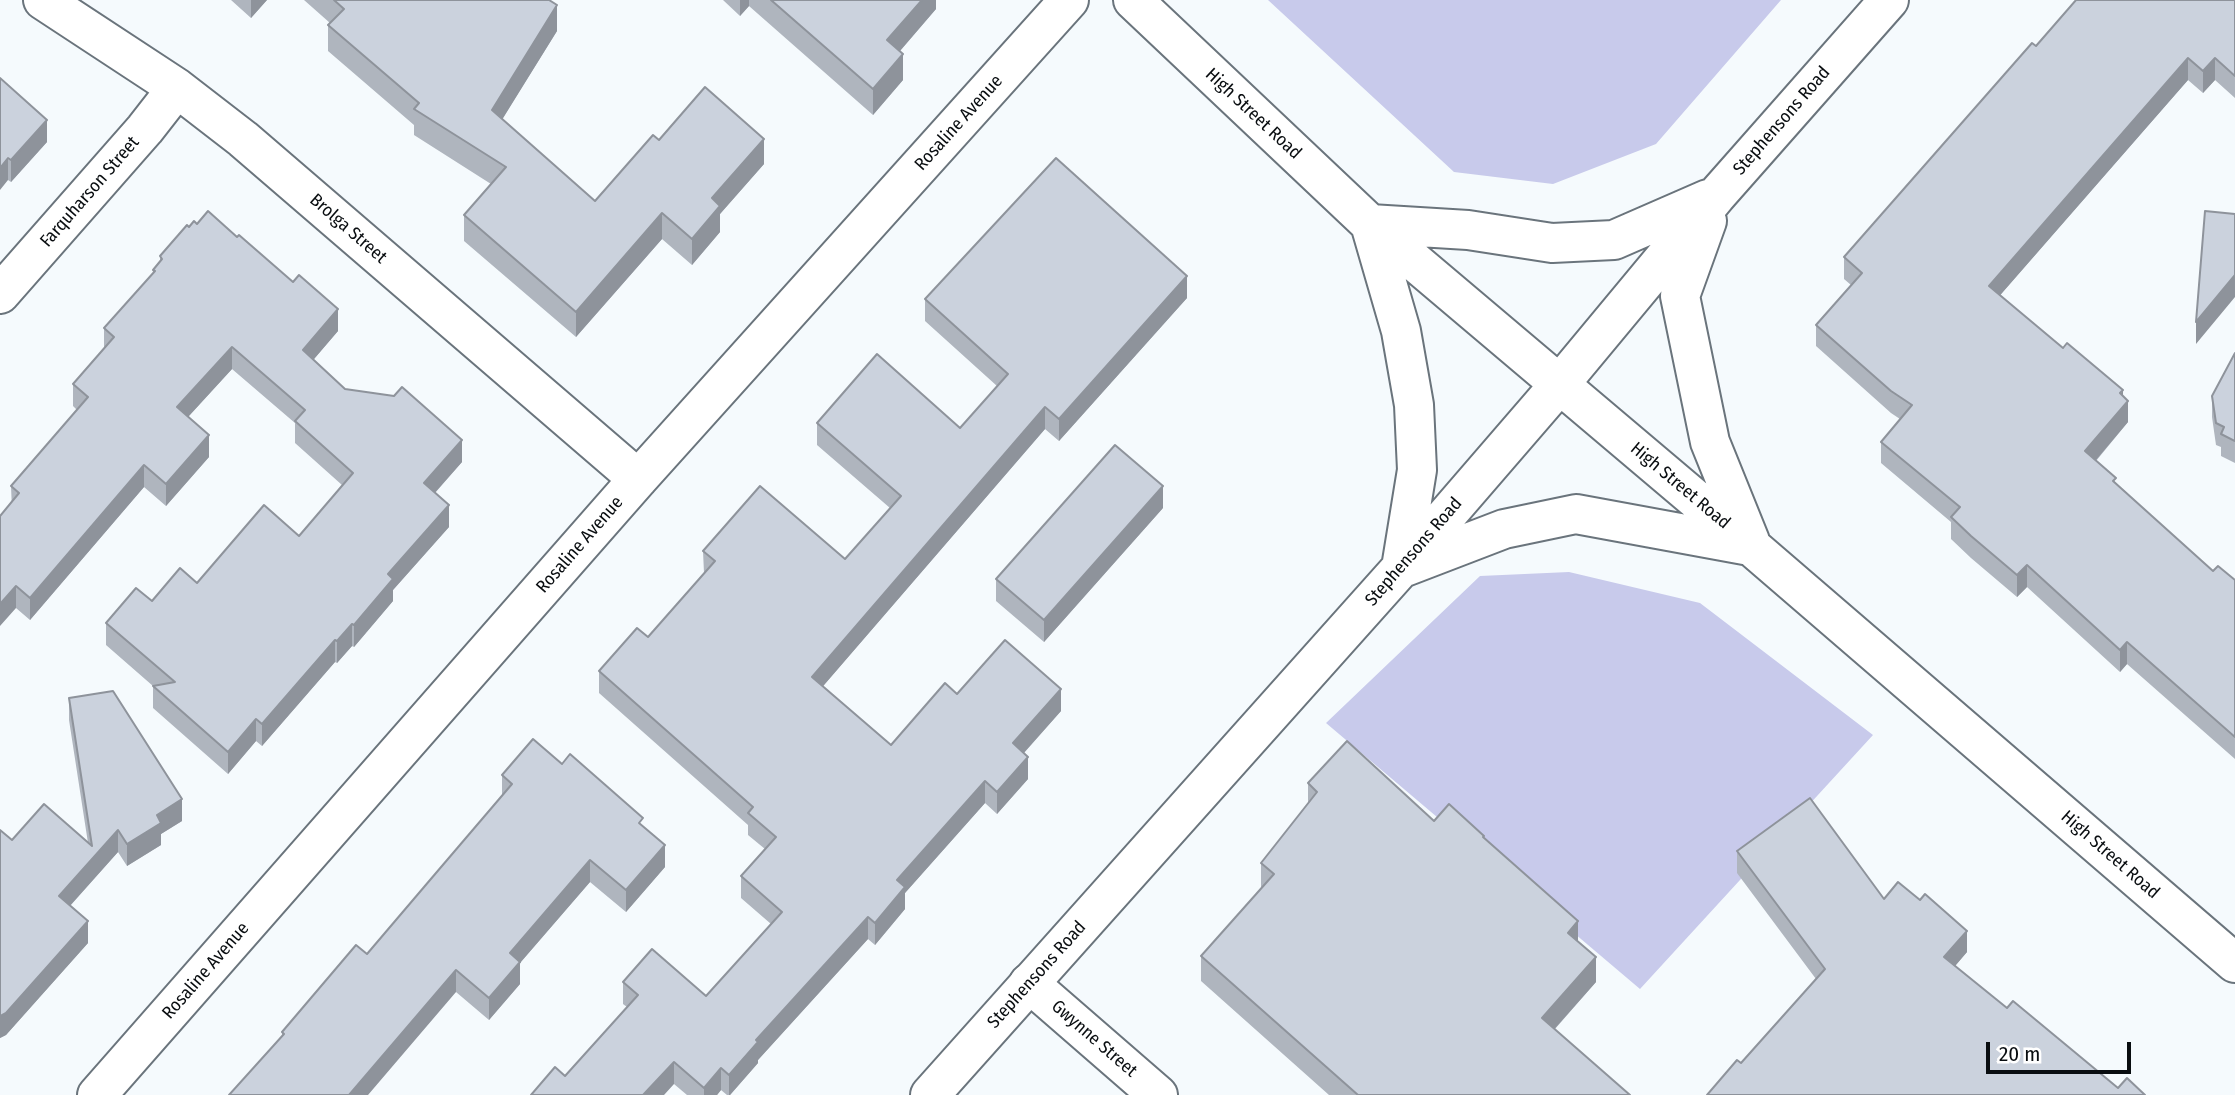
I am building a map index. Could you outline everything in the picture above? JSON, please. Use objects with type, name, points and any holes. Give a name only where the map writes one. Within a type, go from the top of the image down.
[{"type":"main road","name":"Brolga Street","points":[[43,0],[177,88],[243,139],[638,479]]},
{"type":"main road","name":"Rosaline Avenue","points":[[97,1095],[638,479],[1069,0]]},
{"type":"main road","name":"High Street Road","points":[[1133,0],[1370,224],[1752,547],[2235,963]]},
{"type":"main road","name":"Stephensons Road","points":[[930,1095],[1401,568],[1559,385],[1716,196],[1889,0]]},
{"type":"main road","name":"Farquharson Street","points":[[0,294],[145,129],[177,88]]},
{"type":"main road","points":[[1401,568],[1417,470],[1414,405],[1402,331],[1370,224],[1468,230],[1552,243],[1614,240],[1716,196]]},
{"type":"main road","points":[[1716,196],[1680,296],[1710,442],[1752,547]]},
{"type":"main road","points":[[1401,568],[1504,529],[1576,514],[1752,547]]},
{"type":"main road","name":"Gwynne Street","points":[[1029,983],[1158,1095]]},
{"type":"shaded area","points":[[1268,0],[1781,0],[1656,144],[1553,184],[1454,172]]},
{"type":"shaded area","points":[[1569,572],[1700,603],[1873,735],[1640,989],[1326,723],[1480,576]]},
{"type":"building","points":[[334,0],[549,0],[557,5],[492,110],[595,201],[653,135],[659,140],[705,87],[764,139],[712,198],[720,206],[692,239],[662,213],[576,312],[464,215],[506,167],[414,109],[419,103],[328,25],[344,9]]},
{"type":"building","points":[[771,0],[922,0],[887,40],[903,54],[873,89]]},
{"type":"building","points":[[2076,0],[2235,0],[2235,76],[2215,58],[2203,71],[2188,58],[1989,286],[2063,348],[2067,343],[2123,390],[2120,393],[2128,401],[2085,451],[2116,478],[2113,481],[2213,571],[2218,566],[2235,580],[2235,737],[2127,642],[2120,650],[2027,565],[2017,575],[1951,517],[1960,507],[1881,442],[1912,405],[1891,391],[1816,325],[1862,273],[1844,257],[2032,43],[2036,46]]},
{"type":"building","points":[[0,78],[47,120],[11,160],[8,158],[0,168]]},
{"type":"building","points":[[1056,158],[1187,276],[1059,419],[1045,407],[812,677],[891,745],[945,683],[957,694],[1005,640],[1061,689],[1013,743],[1028,757],[997,792],[985,781],[897,880],[905,887],[875,923],[868,917],[756,1040],[758,1042],[729,1075],[721,1068],[704,1088],[674,1062],[643,1095],[531,1095],[555,1067],[565,1076],[638,995],[623,982],[652,949],[706,996],[782,912],[741,876],[776,837],[748,813],[753,807],[599,671],[637,628],[648,637],[715,561],[703,551],[760,486],[845,559],[901,496],[817,423],[877,354],[960,428],[1008,374],[925,299]]},
{"type":"building","points":[[208,211],[293,282],[299,275],[338,309],[303,350],[345,389],[394,396],[402,387],[462,440],[424,483],[449,505],[388,574],[393,579],[354,625],[335,640],[262,724],[256,719],[228,752],[153,686],[175,682],[106,623],[136,588],[152,601],[180,568],[197,583],[264,505],[299,536],[353,473],[295,421],[305,410],[232,347],[177,407],[209,435],[166,484],[144,465],[30,598],[16,586],[0,604],[0,516],[19,493],[11,486],[88,397],[73,384],[114,337],[104,328],[155,271],[153,270],[162,259],[160,256],[187,225],[189,227],[194,221],[197,224]]},
{"type":"building","points":[[2205,211],[2235,214],[2235,275],[2196,322]]},
{"type":"building","points":[[2235,353],[2235,441],[2221,434],[2224,427],[2216,423],[2212,396]]},
{"type":"building","points":[[1115,445],[1163,486],[1044,620],[996,579]]},
{"type":"building","points":[[113,691],[182,799],[157,815],[161,823],[127,844],[118,830],[59,896],[88,921],[6,1013],[0,1016],[0,830],[12,840],[44,804],[92,846],[69,698]]},
{"type":"building","points":[[533,739],[562,764],[570,754],[643,818],[639,823],[665,845],[626,890],[590,860],[510,953],[520,962],[489,998],[456,970],[349,1095],[229,1095],[284,1034],[282,1032],[356,945],[367,954],[512,784],[502,775]]},
{"type":"building","points":[[1347,741],[1434,821],[1449,804],[1578,921],[1568,933],[1596,957],[1542,1018],[1630,1095],[1358,1095],[1201,956],[1274,874],[1261,863],[1317,792],[1308,783]]},
{"type":"building","points":[[1810,798],[1884,899],[1898,882],[1920,900],[1925,894],[1967,931],[1944,957],[2007,1008],[2013,1001],[2118,1088],[2127,1078],[2145,1095],[1707,1095],[1737,1060],[1741,1063],[1825,969],[1737,851]]}]
